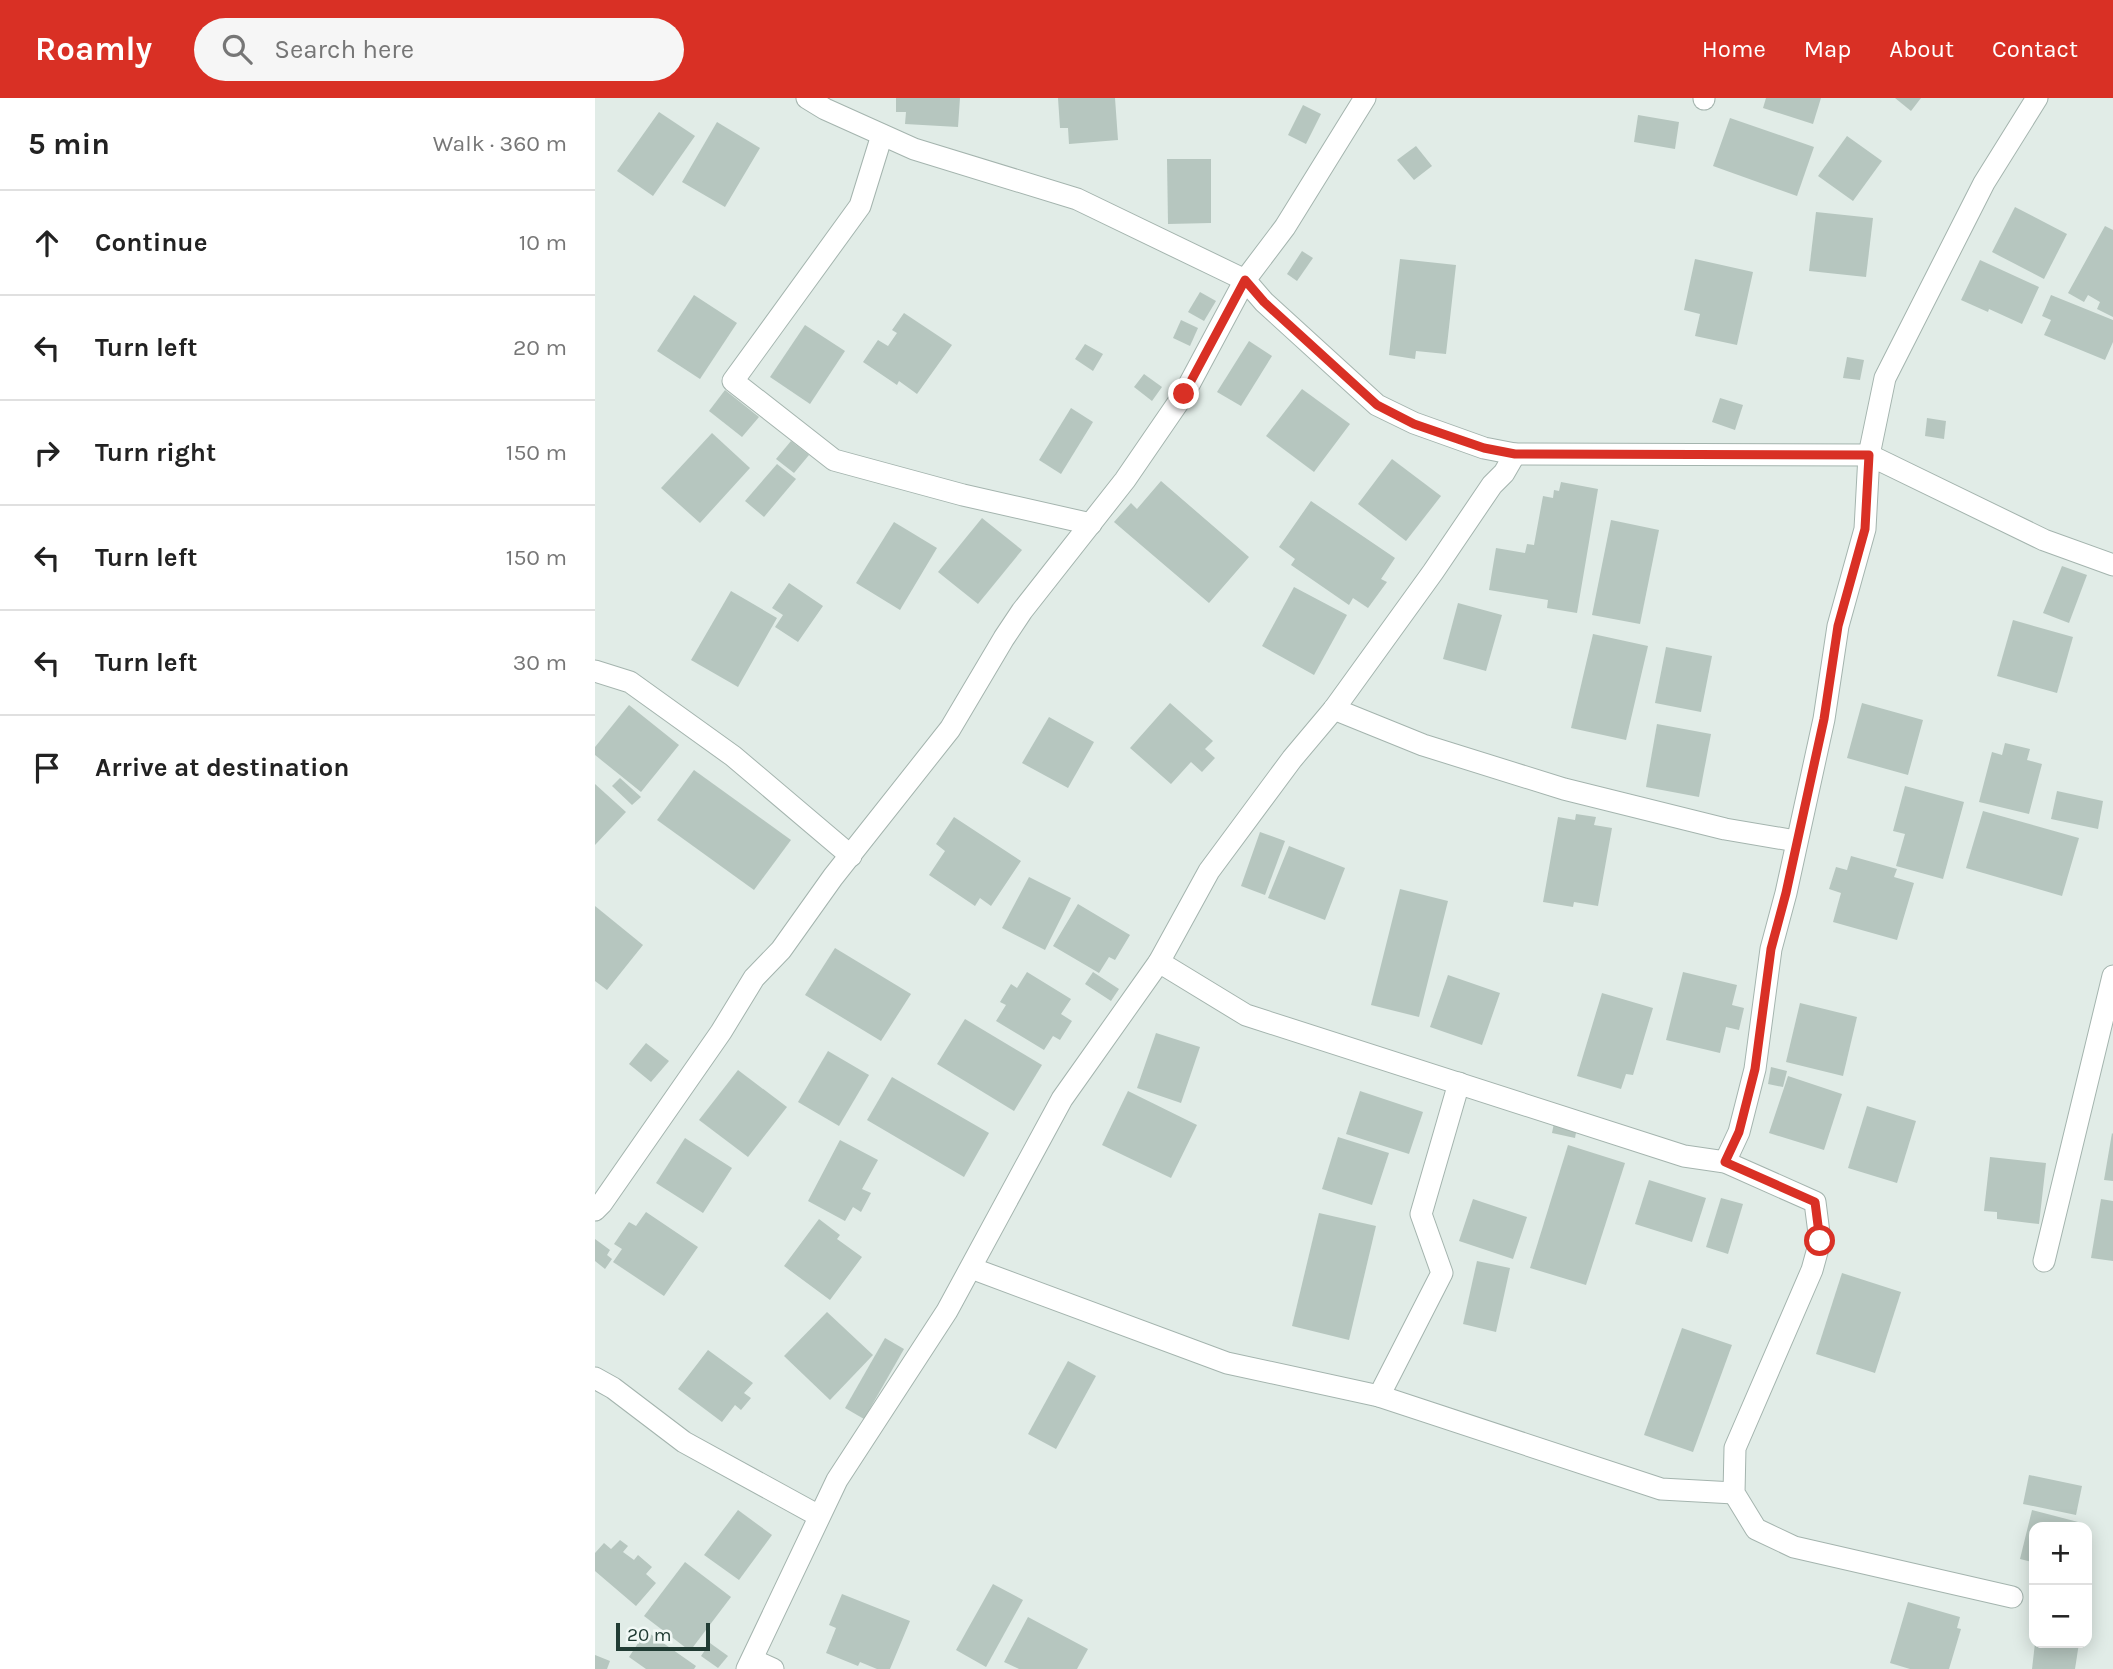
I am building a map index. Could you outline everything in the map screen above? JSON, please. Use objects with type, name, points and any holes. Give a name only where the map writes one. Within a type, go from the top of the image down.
[{"type":"street","points":[[807,98],[825,109],[914,149],[1077,199],[1245,280],[1264,302],[1377,405],[1414,424],[1484,448],[1515,454],[1869,455],[2044,540],[2113,565]]},
{"type":"street","points":[[595,1210],[721,1032],[754,978],[781,950],[950,729],[1022,611],[1125,480],[1184,394],[1245,280],[1285,227],[1365,98]]},
{"type":"street","points":[[1725,1162],[1739,1132],[1755,1069],[1771,949],[1824,719],[1838,626],[1865,529],[1869,455],[1885,378],[1984,183],[2037,98]]},
{"type":"street","points":[[882,135],[860,205],[733,381],[834,460],[963,495],[1091,524]]},
{"type":"street","points":[[773,1669],[750,1665],[837,1480],[947,1311],[1062,1099],[1159,962],[1209,871],[1292,759],[1334,709],[1515,454]]},
{"type":"street","points":[[595,671],[630,682],[733,756],[851,856]]},
{"type":"street","points":[[1334,709],[1423,745],[1564,789],[1725,829],[1796,841]]},
{"type":"street","points":[[1159,962],[1246,1015],[1684,1156],[1725,1162],[1815,1202],[1820,1241],[1812,1270],[1735,1448],[1734,1493],[1756,1529],[1794,1547],[2012,1597]]},
{"type":"street","points":[[2044,1262],[2113,976]]},
{"type":"street","points":[[1379,1396],[1442,1273],[1421,1214],[1459,1083]]},
{"type":"street","points":[[971,1268],[1227,1363],[1379,1396],[1661,1489],[1734,1493]]},
{"type":"street","points":[[595,1378],[613,1388],[684,1442],[819,1516]]},
{"type":"building","points":[[896,98],[960,98],[958,127],[905,124],[906,112],[896,112]]},
{"type":"building","points":[[1058,98],[1115,98],[1118,140],[1069,144],[1068,128],[1060,128]]},
{"type":"building","points":[[1766,98],[1821,98],[1813,124],[1763,108]]},
{"type":"building","points":[[1895,98],[1921,98],[1911,111]]},
{"type":"building","points":[[1303,105],[1321,114],[1306,144],[1288,135]]},
{"type":"building","points":[[659,112],[695,136],[653,196],[617,171]]},
{"type":"building","points":[[1638,115],[1679,122],[1675,149],[1634,142]]},
{"type":"building","points":[[1730,118],[1814,147],[1797,196],[1713,166]]},
{"type":"building","points":[[717,122],[760,148],[725,207],[682,182]]},
{"type":"building","points":[[1847,136],[1882,161],[1853,201],[1818,176]]},
{"type":"building","points":[[1416,146],[1432,166],[1414,180],[1397,160]]},
{"type":"building","points":[[1167,159],[1211,159],[1211,223],[1168,224]]},
{"type":"building","points":[[2015,207],[2067,234],[2044,279],[1992,252]]},
{"type":"building","points":[[1816,212],[1873,218],[1866,277],[1809,271]]},
{"type":"building","points":[[2105,226],[2113,230],[2113,317],[2097,309],[2100,302],[2088,295],[2084,302],[2068,293]]},
{"type":"building","points":[[1302,251],[1313,258],[1297,281],[1287,274]]},
{"type":"building","points":[[1400,259],[1456,265],[1446,354],[1416,351],[1415,359],[1389,355]]},
{"type":"building","points":[[1695,259],[1753,272],[1737,345],[1695,336],[1700,314],[1684,310]]},
{"type":"building","points":[[1980,260],[2039,287],[2022,324],[1961,300]]},
{"type":"building","points":[[1200,292],[1216,301],[1204,321],[1188,312]]},
{"type":"building","points":[[694,295],[737,323],[700,379],[657,351]]},
{"type":"building","points":[[2051,295],[2113,320],[2113,342],[2105,360],[2044,335],[2051,320],[2042,316]]},
{"type":"building","points":[[904,313],[952,345],[917,394],[899,381],[897,385],[863,362],[878,340],[888,346],[897,333],[892,330]]},
{"type":"building","points":[[1181,320],[1198,328],[1190,346],[1173,338]]},
{"type":"building","points":[[805,325],[845,351],[810,404],[770,377]]},
{"type":"building","points":[[1249,341],[1272,356],[1241,406],[1217,392]]},
{"type":"building","points":[[1085,344],[1103,354],[1093,371],[1075,359]]},
{"type":"building","points":[[1847,357],[1864,360],[1860,380],[1843,378]]},
{"type":"building","points":[[1144,374],[1162,387],[1152,401],[1134,387]]},
{"type":"building","points":[[1302,389],[1350,424],[1314,472],[1266,436]]},
{"type":"building","points":[[725,390],[759,417],[742,437],[709,411]]},
{"type":"building","points":[[1720,398],[1743,405],[1735,430],[1712,422]]},
{"type":"building","points":[[1071,408],[1093,422],[1061,474],[1039,460]]},
{"type":"building","points":[[1927,418],[1946,421],[1944,439],[1925,436]]},
{"type":"building","points":[[712,433],[750,468],[700,523],[661,488]]},
{"type":"building","points":[[791,441],[809,455],[794,473],[776,459]]},
{"type":"building","points":[[1392,459],[1441,496],[1406,541],[1358,504]]},
{"type":"building","points":[[777,464],[796,479],[764,517],[745,501]]},
{"type":"building","points":[[1161,481],[1249,557],[1209,603],[1114,522],[1131,503],[1137,509]]},
{"type":"building","points":[[1561,482],[1598,489],[1577,613],[1547,608],[1548,600],[1489,590],[1496,548],[1525,553],[1527,544],[1534,545],[1543,496],[1553,498],[1554,490],[1559,491]]},
{"type":"building","points":[[1311,501],[1395,558],[1381,579],[1387,582],[1368,608],[1353,598],[1349,605],[1291,565],[1295,559],[1279,547]]},
{"type":"building","points":[[982,518],[1022,550],[978,604],[938,572]]},
{"type":"building","points":[[1611,520],[1659,530],[1640,624],[1592,615]]},
{"type":"building","points":[[894,522],[937,548],[900,610],[856,583]]},
{"type":"building","points":[[2062,566],[2087,575],[2069,623],[2043,613]]},
{"type":"building","points":[[789,583],[823,606],[798,642],[775,627],[783,615],[772,608]]},
{"type":"building","points":[[1294,587],[1347,615],[1314,675],[1262,646]]},
{"type":"building","points":[[731,591],[777,618],[738,687],[691,660]]},
{"type":"building","points":[[1458,603],[1502,615],[1486,671],[1443,659]]},
{"type":"building","points":[[2013,620],[2073,637],[2057,693],[1997,676]]},
{"type":"building","points":[[1593,634],[1648,646],[1626,740],[1571,728]]},
{"type":"building","points":[[1666,647],[1712,656],[1701,712],[1655,703]]},
{"type":"building","points":[[1170,703],[1213,741],[1205,749],[1215,758],[1202,772],[1191,762],[1171,784],[1130,748]]},
{"type":"building","points":[[1862,703],[1923,720],[1908,775],[1847,758]]},
{"type":"building","points":[[629,705],[679,745],[641,792],[595,755],[595,747]]},
{"type":"building","points":[[1049,717],[1094,742],[1068,788],[1022,763]]},
{"type":"building","points":[[1657,724],[1711,734],[1699,797],[1646,787]]},
{"type":"building","points":[[2005,743],[2030,749],[2027,760],[2042,764],[2029,814],[1979,802],[1992,752],[2002,755]]},
{"type":"building","points":[[694,770],[791,840],[754,890],[657,820]]},
{"type":"building","points":[[620,778],[641,797],[632,805],[612,786]]},
{"type":"building","points":[[595,784],[626,812],[595,845]]},
{"type":"building","points":[[1905,786],[1964,802],[1943,879],[1896,866],[1905,834],[1893,831]]},
{"type":"building","points":[[2057,791],[2103,801],[2098,829],[2051,819]]},
{"type":"building","points":[[1983,811],[2079,838],[2062,896],[1966,868]]},
{"type":"building","points":[[1576,814],[1596,817],[1594,825],[1612,828],[1598,906],[1574,902],[1573,907],[1543,902],[1558,817],[1575,820]]},
{"type":"building","points":[[954,817],[1021,861],[991,906],[980,898],[975,906],[929,875],[945,851],[936,844]]},
{"type":"building","points":[[1260,832],[1285,841],[1265,895],[1241,886]]},
{"type":"building","points":[[1289,846],[1345,868],[1325,920],[1268,898]]},
{"type":"building","points":[[1851,856],[1897,869],[1894,877],[1914,883],[1897,940],[1833,922],[1841,893],[1829,889],[1836,867],[1847,870]]},
{"type":"building","points":[[1029,877],[1071,898],[1045,950],[1002,928]]},
{"type":"building","points":[[1400,889],[1448,901],[1419,1017],[1371,1005]]},
{"type":"building","points":[[1078,904],[1130,935],[1115,960],[1109,957],[1099,973],[1053,946]]},
{"type":"building","points":[[595,906],[643,945],[607,990],[595,981]]},
{"type":"building","points":[[835,948],[911,994],[881,1041],[805,995]]},
{"type":"building","points":[[1027,972],[1071,999],[1061,1014],[1072,1021],[1060,1040],[1053,1036],[1044,1050],[996,1021],[1006,1005],[1000,1002],[1011,984],[1017,988]]},
{"type":"building","points":[[1093,972],[1119,989],[1111,1001],[1085,984]]},
{"type":"building","points":[[1683,972],[1737,985],[1732,1005],[1744,1008],[1739,1030],[1726,1027],[1720,1053],[1666,1040]]},
{"type":"building","points":[[1448,975],[1500,993],[1482,1045],[1430,1027]]},
{"type":"building","points":[[1602,993],[1653,1008],[1633,1075],[1626,1074],[1621,1089],[1577,1076]]},
{"type":"building","points":[[1800,1003],[1857,1017],[1843,1076],[1786,1062]]},
{"type":"building","points":[[965,1019],[1042,1065],[1014,1111],[937,1064]]},
{"type":"building","points":[[1156,1033],[1200,1047],[1181,1103],[1137,1088]]},
{"type":"building","points":[[646,1043],[669,1061],[651,1082],[629,1064]]},
{"type":"building","points":[[828,1051],[869,1075],[839,1126],[798,1102]]},
{"type":"building","points":[[1771,1067],[1787,1071],[1783,1087],[1768,1084]]},
{"type":"building","points":[[738,1070],[787,1107],[748,1157],[699,1120]]},
{"type":"building","points":[[1788,1076],[1842,1094],[1824,1150],[1769,1133]]},
{"type":"building","points":[[892,1077],[989,1133],[964,1177],[867,1120]]},
{"type":"building","points":[[1128,1091],[1197,1125],[1171,1178],[1102,1145]]},
{"type":"building","points":[[1360,1091],[1423,1112],[1409,1154],[1346,1134]]},
{"type":"building","points":[[1867,1106],[1916,1121],[1897,1183],[1848,1168]]},
{"type":"building","points":[[1554,1123],[1577,1127],[1575,1138],[1552,1133]]},
{"type":"building","points":[[2113,1134],[2113,1181],[2104,1180]]},
{"type":"building","points":[[1338,1137],[1389,1153],[1372,1205],[1322,1189]]},
{"type":"building","points":[[685,1138],[732,1168],[703,1213],[656,1183]]},
{"type":"building","points":[[840,1140],[878,1160],[862,1189],[871,1193],[861,1212],[853,1207],[845,1221],[808,1201]]},
{"type":"building","points":[[1568,1145],[1625,1163],[1586,1285],[1530,1268]]},
{"type":"building","points":[[1990,1157],[2046,1163],[2039,1224],[1997,1219],[1997,1212],[1984,1211]]},
{"type":"building","points":[[1649,1180],[1706,1198],[1692,1242],[1635,1224]]},
{"type":"building","points":[[1721,1198],[1743,1204],[1728,1254],[1706,1247]]},
{"type":"building","points":[[1473,1199],[1527,1217],[1513,1259],[1459,1241]]},
{"type":"building","points":[[2101,1199],[2113,1201],[2113,1261],[2091,1258]]},
{"type":"building","points":[[646,1212],[698,1247],[664,1296],[613,1262],[622,1249],[614,1244],[629,1222],[636,1226]]},
{"type":"building","points":[[1319,1213],[1376,1226],[1349,1340],[1292,1326]]},
{"type":"building","points":[[819,1219],[840,1235],[837,1239],[862,1257],[830,1300],[784,1266]]},
{"type":"building","points":[[595,1239],[610,1250],[607,1255],[612,1259],[605,1269],[595,1261]]},
{"type":"building","points":[[1477,1261],[1510,1268],[1496,1332],[1463,1324]]},
{"type":"building","points":[[1842,1273],[1901,1292],[1875,1373],[1816,1354]]},
{"type":"building","points":[[827,1312],[873,1355],[830,1400],[784,1356]]},
{"type":"building","points":[[1682,1328],[1732,1345],[1693,1452],[1644,1435]]},
{"type":"building","points":[[885,1338],[904,1349],[864,1419],[845,1408]]},
{"type":"building","points":[[708,1350],[753,1383],[744,1393],[751,1398],[741,1410],[735,1405],[722,1422],[678,1389]]},
{"type":"building","points":[[1068,1361],[1096,1376],[1056,1449],[1028,1434]]},
{"type":"building","points":[[2029,1475],[2082,1486],[2076,1515],[2023,1504]]},
{"type":"building","points":[[738,1510],[772,1535],[739,1580],[704,1555]]},
{"type":"building","points":[[2032,1510],[2078,1522],[2029,1522]]},
{"type":"building","points":[[2029,1522],[2029,1561],[2020,1559]]},
{"type":"building","points":[[620,1540],[628,1546],[623,1552],[634,1560],[638,1555],[652,1567],[646,1574],[656,1583],[636,1606],[595,1571],[595,1553],[604,1543],[611,1549]]},
{"type":"building","points":[[685,1562],[731,1597],[690,1651],[644,1616]]},
{"type":"building","points":[[993,1584],[1023,1600],[986,1667],[956,1650]]},
{"type":"building","points":[[842,1594],[910,1621],[890,1669],[877,1669],[860,1662],[858,1666],[826,1653],[836,1628],[829,1625]]},
{"type":"building","points":[[1908,1602],[1960,1617],[1957,1628],[1961,1629],[1949,1669],[1910,1669],[1890,1663]]},
{"type":"building","points":[[1028,1617],[1088,1649],[1077,1669],[1019,1669],[1004,1662]]},
{"type":"building","points":[[646,1631],[696,1666],[694,1669],[646,1669],[629,1657]]},
{"type":"building","points":[[710,1643],[728,1656],[718,1668],[701,1656]]},
{"type":"building","points":[[2034,1648],[2078,1648],[2075,1669],[2032,1669]]},
{"type":"building","points":[[595,1655],[610,1661],[607,1669],[595,1669]]},
{"type":"route","points":[[1184,394],[1245,280],[1264,302],[1377,405],[1414,424],[1484,448],[1515,454],[1869,455],[1865,529],[1838,626],[1824,719],[1771,949],[1755,1069],[1739,1132],[1725,1162],[1815,1202],[1820,1241]]}]
